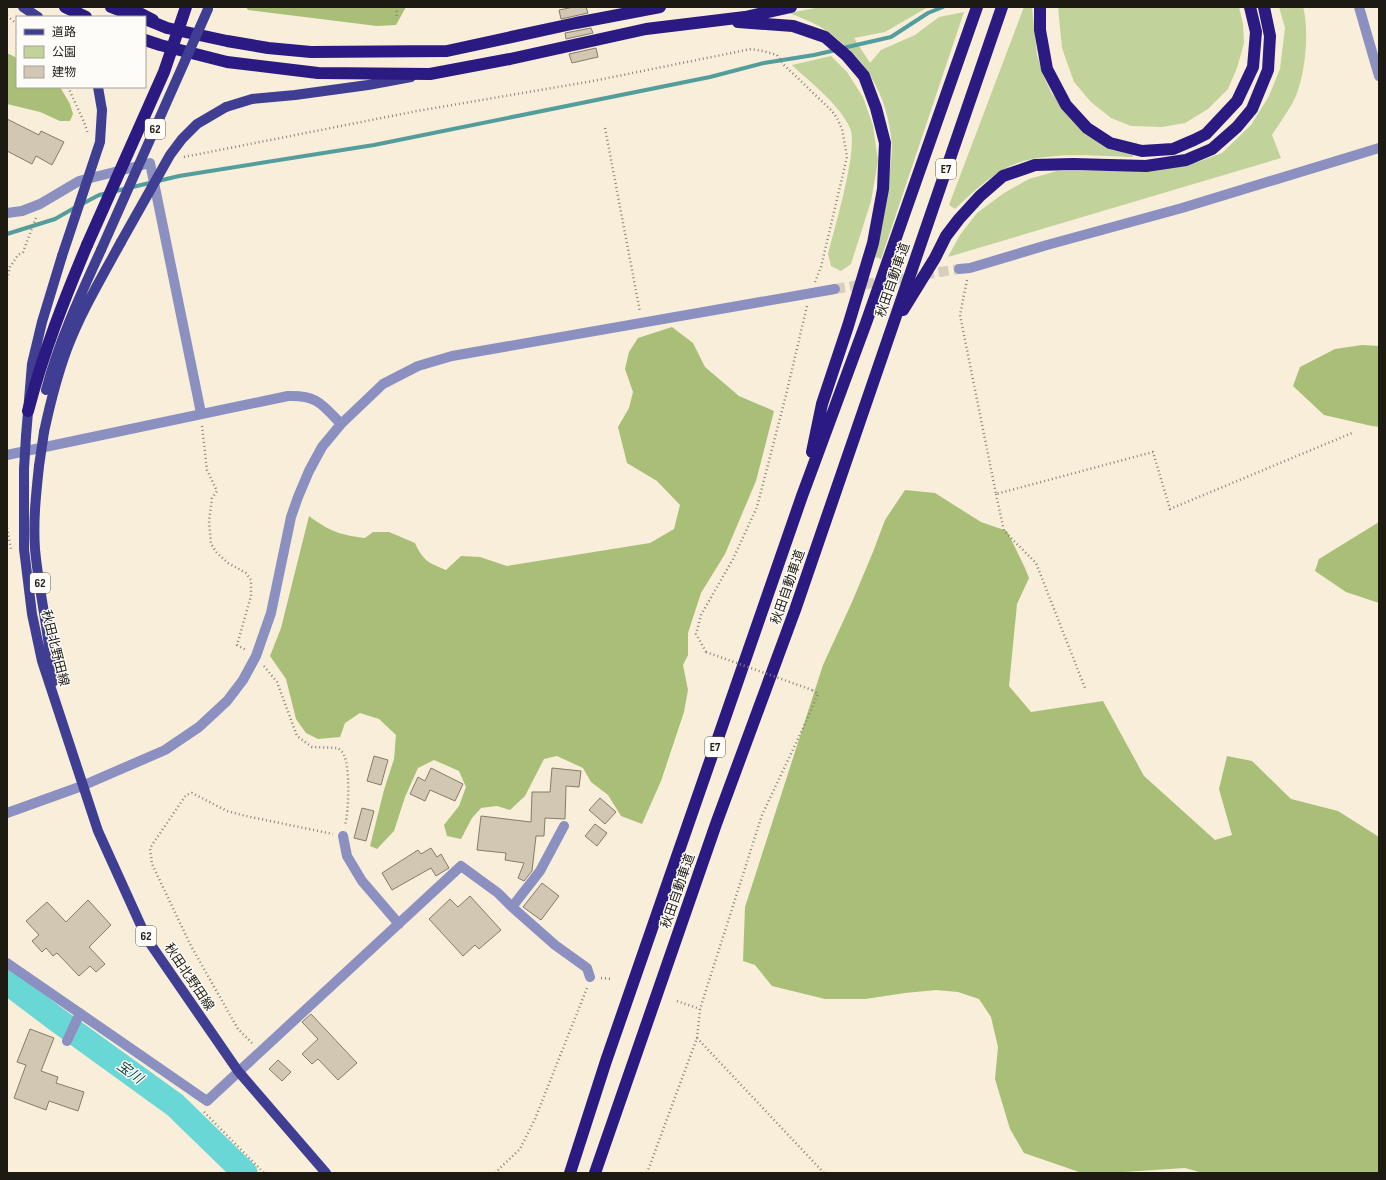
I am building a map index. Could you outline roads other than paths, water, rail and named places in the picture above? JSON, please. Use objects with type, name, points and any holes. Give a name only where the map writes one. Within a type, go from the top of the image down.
[{"type":"highway","points":[[65,7],[84,16]]},
{"type":"highway","points":[[111,7],[135,16]]},
{"type":"highway","points":[[128,7],[145,16]]},
{"type":"highway","points":[[28,411],[58,315],[87,245],[164,72],[186,7]]},
{"type":"highway","points":[[146,19],[168,28],[268,48],[311,52],[447,51],[576,23],[660,7]]},
{"type":"highway","points":[[146,40],[228,62],[318,73],[430,74],[510,59],[646,29],[745,17],[791,7]]},
{"type":"highway","points":[[1040,7],[1040,30],[1047,69],[1066,106],[1087,128],[1110,143],[1142,151],[1173,149],[1206,134],[1237,102],[1253,67],[1256,32],[1250,7]]},
{"type":"highway","points":[[891,329],[935,258],[946,236],[980,196],[1003,176],[1035,165],[1072,164],[1146,166],[1186,160],[1212,149],[1237,127],[1252,110],[1268,70],[1270,36],[1264,7]]},
{"type":"highway","name":"秋田自動車道","points":[[595,1173],[716,824],[798,603],[1002,8]]},
{"type":"highway","name":"秋田自動車道","points":[[570,1173],[630,994],[802,496],[866,323],[976,10]]},
{"type":"highway","points":[[146,16],[168,28]]},
{"type":"highway","points":[[713,20],[793,26],[825,38],[847,56],[864,76],[876,108],[885,142],[883,189],[873,243],[822,404],[802,496]]},
{"type":"main road","points":[[23,7],[36,16]]},
{"type":"main road","name":"62","points":[[44,432],[45,395],[53,363],[70,320],[209,8]]},
{"type":"main road","points":[[44,432],[54,385],[67,348],[83,313],[170,155],[182,139],[197,124],[226,107],[252,99],[368,85],[430,74]]},
{"type":"main road","name":"62","points":[[28,411],[29,385],[32,364],[42,322],[62,256],[100,142],[102,110],[98,88]]},
{"type":"main road","name":"秋田北野田線","points":[[28,411],[24,469],[24,549],[32,614],[42,661],[98,831],[148,939],[238,1071],[326,1173]]},
{"type":"main road","name":"秋田北野田線","points":[[44,432],[34,512],[35,548],[43,612],[51,658],[54,700]]},
{"type":"street","points":[[1359,7],[1379,76]]},
{"type":"street","points":[[964,268],[1182,208],[1379,148]]},
{"type":"street","points":[[7,212],[22,211],[40,204],[79,181],[150,164],[201,413]]},
{"type":"street","points":[[7,813],[82,786],[165,750],[199,727],[228,701],[243,680],[256,656],[271,613],[291,517],[309,471],[322,447],[340,424],[383,384],[418,366],[452,356],[835,289]]},
{"type":"street","points":[[7,455],[201,413],[288,396],[304,395],[312,398],[321,403],[340,424]]},
{"type":"street","points":[[512,907],[540,871],[564,826]]},
{"type":"street","points":[[343,836],[347,856],[362,881],[399,924]]},
{"type":"street","points":[[7,963],[207,1101],[461,866],[498,893],[555,945],[587,968],[590,977]]},
{"type":"street","points":[[67,1041],[80,1013]]},
{"type":"waterway","points":[[843,48],[891,37],[928,13],[943,7]]},
{"type":"waterway","points":[[82,204],[99,195],[179,176],[374,145],[710,77],[764,63],[836,50]]},
{"type":"waterway","points":[[7,234],[55,219],[76,207]]},
{"type":"waterway","name":"宝川","points":[[7,982],[175,1105],[245,1173]]},
{"type":"tunnel","points":[[835,289],[959,269]]}]
